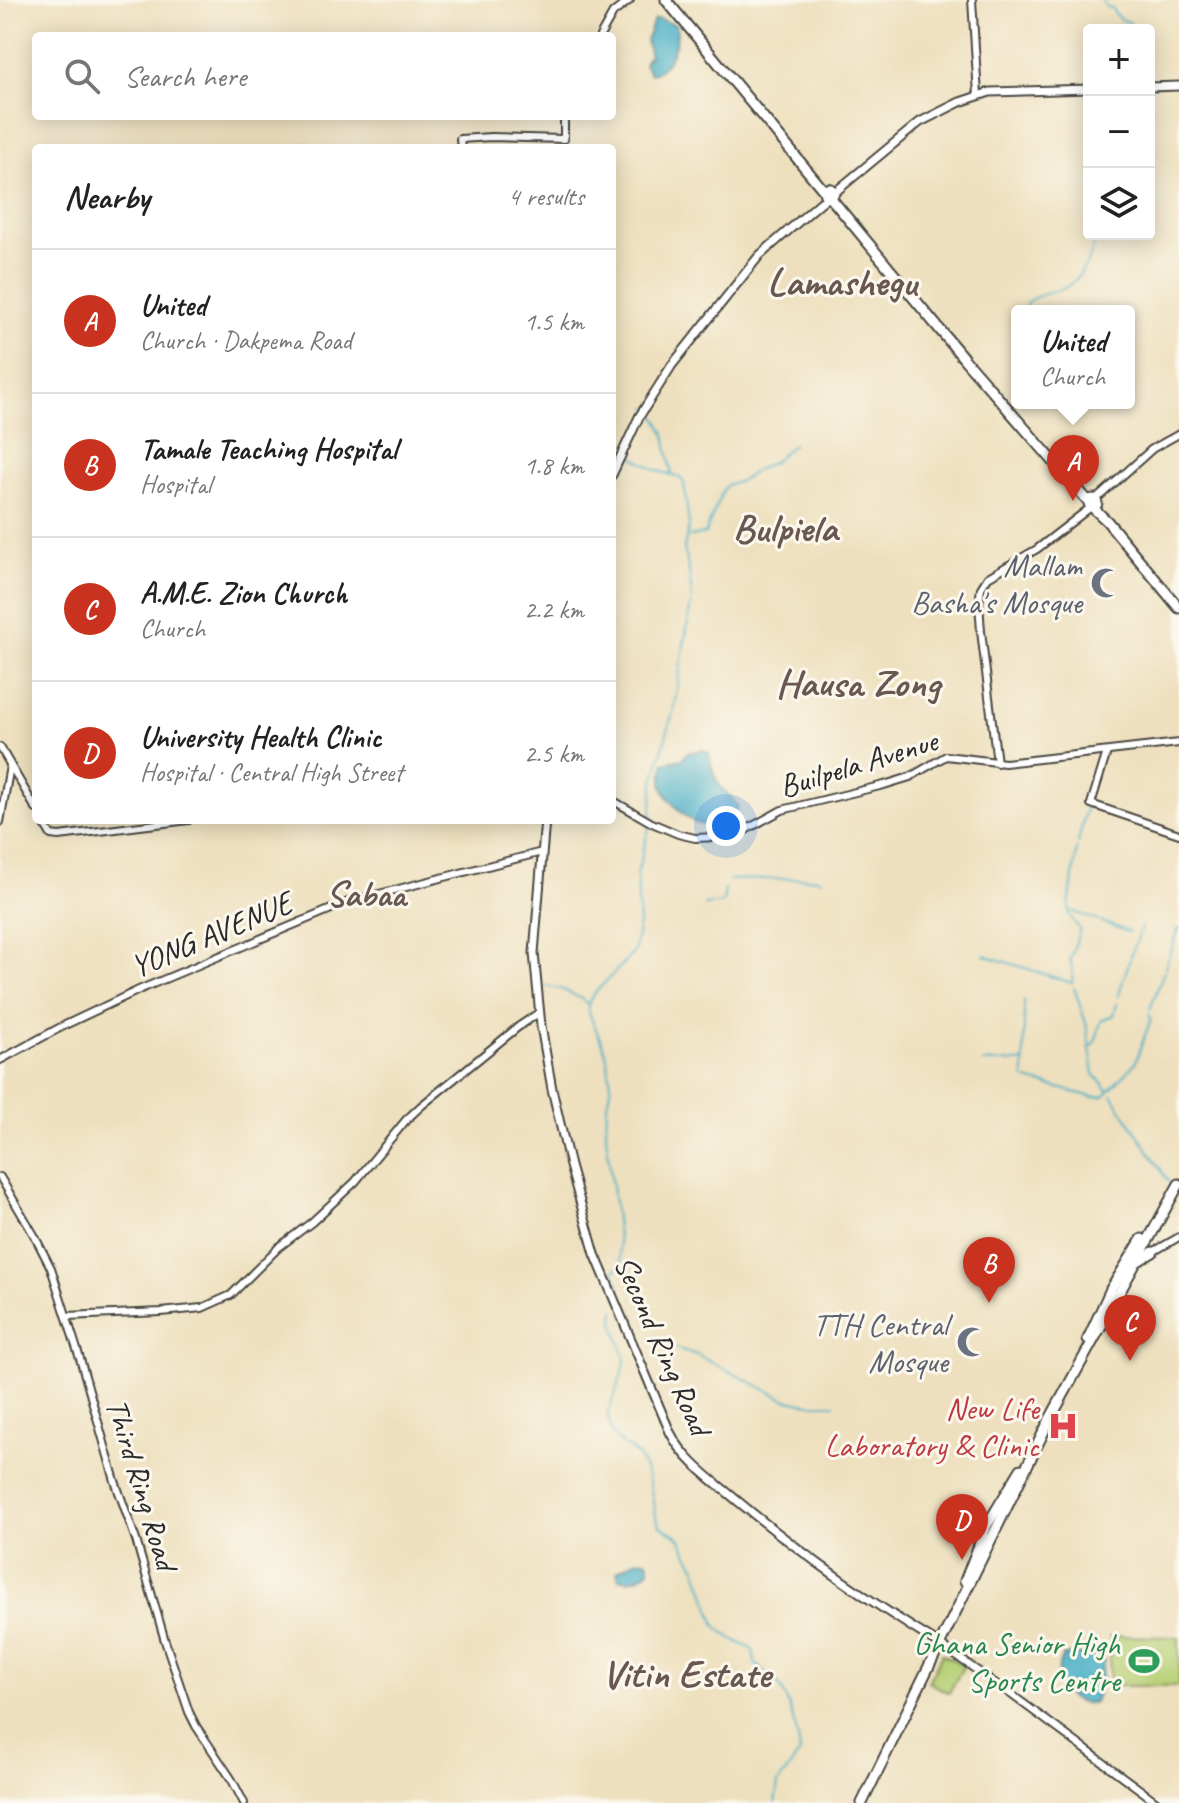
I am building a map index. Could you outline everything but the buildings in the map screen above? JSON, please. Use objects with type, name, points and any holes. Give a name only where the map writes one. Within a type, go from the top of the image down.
[{"type":"highway","points":[[666,0],[1011,408]]},
{"type":"highway","points":[[1012,409],[1179,605]]},
{"type":"highway","points":[[1142,1254],[1179,1174]]},
{"type":"highway","points":[[938,1643],[991,1518],[1026,1461],[1111,1289],[1142,1254],[1179,1184]]},
{"type":"highway","points":[[862,1803],[913,1692],[999,1526],[1041,1431]]},
{"type":"highway","points":[[991,1518],[999,1526]]},
{"type":"main road","points":[[1155,87],[1179,86]]},
{"type":"main road","points":[[616,455],[672,365],[759,256],[830,193],[942,109],[978,95],[1001,91],[1083,89]]},
{"type":"main road","name":"Second Ring Road","points":[[545,824],[534,946],[552,1089],[595,1254],[664,1419],[682,1452],[697,1467],[792,1545],[938,1643]]},
{"type":"street","points":[[602,32],[613,13],[630,0]]},
{"type":"street","points":[[972,0],[978,95]]},
{"type":"street","points":[[461,144],[460,139],[475,137],[564,139],[564,120]]},
{"type":"street","points":[[997,763],[981,631],[981,588],[988,577],[1050,540],[1152,449],[1179,434]]},
{"type":"street","name":"Builpela Avenue","points":[[616,802],[651,822],[691,837],[709,838],[738,834],[782,810],[897,781],[946,756],[997,763],[1179,743]]},
{"type":"street","points":[[0,747],[32,802]]},
{"type":"street","points":[[1107,752],[1091,804],[1179,834]]},
{"type":"street","points":[[0,822],[11,765]]},
{"type":"street","points":[[44,824],[51,835],[59,836],[156,824]]},
{"type":"street","name":"YONG AVENUE","points":[[0,1060],[141,989],[348,902],[542,852]]},
{"type":"street","points":[[67,1316],[202,1308],[231,1295],[284,1242],[342,1196],[421,1106],[540,1012]]},
{"type":"street","name":"Third Ring Road","points":[[0,1177],[48,1260],[189,1712],[244,1803]]},
{"type":"street","points":[[1142,1254],[1179,1237]]},
{"type":"street","name":"Second Ring Road","points":[[938,1643],[1158,1803]]},
{"type":"green space","name":"Ghana Senior High Sports Centre","points":[[1110,1636],[1179,1637],[1179,1686],[1109,1686]]},
{"type":"green space","points":[[942,1654],[964,1665],[949,1693],[928,1682]]},
{"type":"water","points":[[654,20],[676,25],[676,39],[667,61],[650,74],[644,64],[650,56],[646,41]]},
{"type":"water","points":[[704,750],[709,753],[722,789],[738,807],[732,819],[719,824],[703,824],[689,819],[663,788],[664,763],[682,759],[687,753]]},
{"type":"water","points":[[638,1559],[649,1563],[649,1570],[635,1578],[619,1578],[617,1571]]},
{"type":"water","points":[[1090,1654],[1104,1660],[1102,1681],[1094,1702],[1085,1703],[1064,1691],[1058,1674],[1063,1656]]},
{"type":"waterway","points":[[1102,0],[1118,18],[1130,24]]},
{"type":"waterway","points":[[1026,305],[1031,299],[1062,289],[1075,280],[1088,260],[1095,240]]},
{"type":"waterway","points":[[648,407],[665,434],[672,475]]},
{"type":"waterway","points":[[779,456],[794,444]]},
{"type":"waterway","points":[[627,453],[684,482],[689,526],[684,548],[692,600]]},
{"type":"waterway","points":[[756,470],[777,458]]},
{"type":"waterway","points":[[687,537],[705,534],[723,490],[754,472]]},
{"type":"waterway","points":[[651,818],[654,781],[673,712],[691,604]]},
{"type":"waterway","points":[[1078,843],[1087,804]]},
{"type":"waterway","points":[[617,1300],[619,1284],[613,1271],[621,1263],[606,1134],[611,1083],[606,1053],[588,1004],[634,952],[639,923],[637,874],[650,824]]},
{"type":"waterway","points":[[984,955],[1072,983],[1070,960],[1080,930],[1069,914],[1077,848]]},
{"type":"waterway","points":[[729,880],[821,880]]},
{"type":"waterway","points":[[705,905],[723,903],[725,890]]},
{"type":"waterway","points":[[1069,910],[1098,921]]},
{"type":"waterway","points":[[1101,922],[1129,932]]},
{"type":"waterway","points":[[1131,956],[1142,926]]},
{"type":"waterway","points":[[1173,946],[1179,928]]},
{"type":"waterway","points":[[1165,967],[1172,948]]},
{"type":"waterway","points":[[1124,978],[1130,959]]},
{"type":"waterway","points":[[1150,1010],[1164,971]]},
{"type":"waterway","points":[[1118,997],[1123,981]]},
{"type":"waterway","points":[[540,985],[565,991],[588,1004]]},
{"type":"waterway","points":[[1074,988],[1086,1023],[1094,1074],[1109,1091]]},
{"type":"waterway","points":[[1024,1000],[1024,1078]]},
{"type":"waterway","points":[[1092,1046],[1101,1021],[1114,1015],[1117,1003]]},
{"type":"waterway","points":[[1027,1080],[1093,1097],[1104,1096],[1135,1063],[1151,1019],[1149,1014]]},
{"type":"waterway","points":[[983,1062],[1000,1062]]},
{"type":"waterway","points":[[1003,1062],[1025,1062]]},
{"type":"waterway","points":[[1112,1095],[1169,1182]]},
{"type":"waterway","points":[[615,1310],[615,1323],[625,1360],[607,1414],[612,1433],[634,1452],[644,1466],[657,1521],[680,1539],[697,1570],[716,1626],[753,1650],[755,1663],[779,1686],[792,1715],[800,1753],[778,1783],[775,1803]]},
{"type":"waterway","points":[[675,1348],[697,1355],[787,1400],[835,1404]]},
{"type":"place","name":"United","points":[[1073,501]]},
{"type":"place","name":"Mallam Basha's Mosque","points":[[1106,583]]},
{"type":"place","name":"Tamale Teaching Hospital","points":[[989,1303]]},
{"type":"place","name":"TTH Central Mosque","points":[[972,1342]]},
{"type":"place","name":"A.M.E. Zion Church","points":[[1130,1361]]},
{"type":"place","name":"New Life Laboratory & Clinic","points":[[1063,1426]]},
{"type":"place","name":"University Health Clinic","points":[[962,1560]]},
{"type":"place","name":"Ghana Senior High Sports Centre","points":[[1144,1661]]},
{"type":"district","name":"Lamashegu","points":[[842,281]]},
{"type":"district","name":"Bulpiela","points":[[785,527]]},
{"type":"district","name":"Hausa Zong","points":[[858,682]]},
{"type":"district","name":"Sabaa","points":[[366,893]]},
{"type":"district","name":"Vitin Estate","points":[[686,1673]]}]
